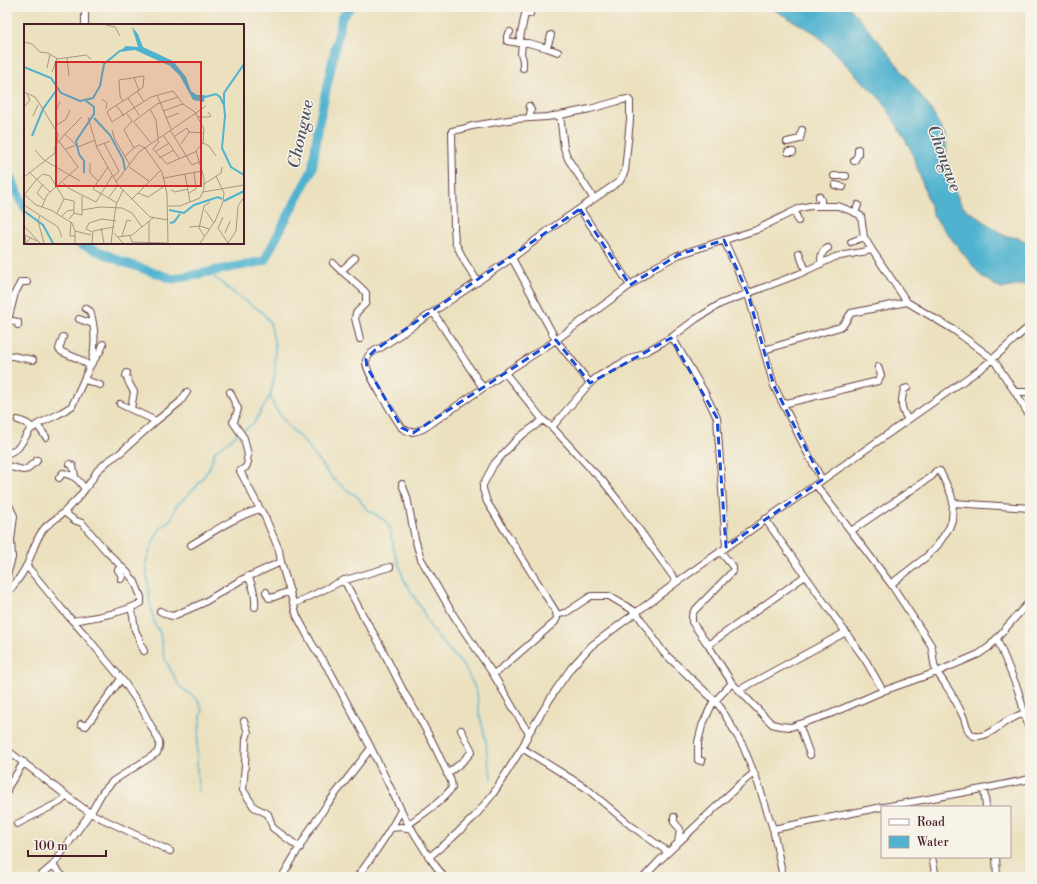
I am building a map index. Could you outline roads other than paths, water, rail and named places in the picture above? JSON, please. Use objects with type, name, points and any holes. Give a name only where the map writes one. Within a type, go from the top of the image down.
[{"type":"street","points":[[85,7],[86,24]]},
{"type":"street","points":[[523,68],[521,43],[525,14],[530,14]]},
{"type":"street","points":[[510,32],[507,36],[507,41],[528,43],[558,52]]},
{"type":"street","points":[[547,48],[551,35]]},
{"type":"street","points":[[478,282],[455,242],[452,131],[462,130],[472,126],[516,119],[560,115],[628,99],[630,101],[630,120],[625,171],[620,181],[478,282],[382,347],[375,350],[366,360],[367,367],[375,383],[402,428],[407,432],[413,433],[423,429],[556,340],[655,267],[678,255],[756,230],[800,208],[810,206],[838,206],[861,216],[864,237],[907,302],[954,330],[993,360],[1030,417]]},
{"type":"street","points":[[529,106],[531,110],[529,118]]},
{"type":"street","points":[[560,115],[564,148],[568,159],[594,199]]},
{"type":"street","points":[[787,142],[800,139],[802,130]]},
{"type":"street","points":[[847,164],[856,161],[858,149]]},
{"type":"street","points":[[834,176],[846,176]]},
{"type":"street","points":[[835,186],[843,187]]},
{"type":"street","points":[[819,196],[821,199],[821,206]]},
{"type":"street","points":[[854,213],[858,205]]},
{"type":"street","points":[[580,209],[630,285]]},
{"type":"street","points":[[795,211],[798,221]]},
{"type":"street","points":[[851,242],[864,237]]},
{"type":"street","points":[[724,240],[748,294],[774,386],[808,456],[822,480]]},
{"type":"street","points":[[821,264],[821,256],[824,250],[828,248]]},
{"type":"street","points":[[552,427],[597,377],[672,337],[696,319],[720,304],[806,271],[836,257],[872,250]]},
{"type":"street","points":[[799,253],[806,271]]},
{"type":"street","points":[[341,271],[356,258]]},
{"type":"street","points":[[512,258],[556,340],[590,383]]},
{"type":"street","points":[[333,263],[366,293],[366,303],[356,312],[355,318],[360,339]]},
{"type":"street","points":[[18,324],[18,322],[7,322],[15,293],[21,282],[27,282]]},
{"type":"street","points":[[764,350],[840,327],[851,314],[907,302]]},
{"type":"street","points":[[7,454],[18,448],[30,430],[35,426],[72,406],[85,380],[93,356],[93,324],[90,310],[85,308]]},
{"type":"street","points":[[433,312],[483,388]]},
{"type":"street","points":[[79,320],[93,324]]},
{"type":"street","points":[[429,857],[451,839],[475,816],[493,794],[555,691],[571,668],[591,646],[720,551],[993,360],[1030,326]]},
{"type":"street","points":[[63,337],[59,349],[62,352],[91,365]]},
{"type":"street","points":[[672,337],[705,393],[717,418],[726,547]]},
{"type":"street","points":[[91,365],[101,350],[103,344]]},
{"type":"street","points":[[7,355],[33,360]]},
{"type":"street","points":[[783,404],[878,381],[882,375],[878,367]]},
{"type":"street","points":[[127,372],[126,376],[134,392],[131,410]]},
{"type":"street","points":[[505,373],[542,420],[552,427],[602,480],[677,582]]},
{"type":"street","points":[[85,380],[100,385]]},
{"type":"street","points":[[907,388],[904,389],[901,402],[904,414],[908,420]]},
{"type":"street","points":[[7,593],[12,588],[26,566],[42,531],[64,512],[103,466],[180,402],[187,392]]},
{"type":"street","points":[[230,392],[238,409],[233,422],[244,438],[248,455],[246,467],[240,471],[265,517],[279,550],[281,562],[297,616],[330,673],[410,827],[443,877]]},
{"type":"street","points":[[1015,392],[1030,392]]},
{"type":"street","points":[[120,404],[156,421]]},
{"type":"street","points":[[18,420],[35,426],[46,437]]},
{"type":"street","points":[[493,674],[555,622],[557,615],[488,502],[483,488],[483,485],[494,464],[518,438],[542,420]]},
{"type":"street","points":[[7,466],[23,470],[28,469],[37,460]]},
{"type":"street","points":[[70,464],[73,466],[75,476]]},
{"type":"street","points":[[851,531],[932,476],[936,471],[940,471],[951,494],[953,503],[952,520],[949,528],[937,546],[926,557],[891,584]]},
{"type":"street","points":[[59,478],[63,473],[75,476],[85,488]]},
{"type":"street","points":[[402,484],[407,497],[415,539],[421,559],[454,616],[493,674],[529,733]]},
{"type":"street","points":[[816,484],[891,584],[931,645],[937,672],[958,706],[969,732],[976,736],[985,735],[998,728],[1008,720],[1024,713]]},
{"type":"street","points":[[7,501],[14,516],[11,540],[12,558],[7,574],[12,588]]},
{"type":"street","points":[[953,503],[1030,508]]},
{"type":"street","points":[[191,545],[238,518],[260,509]]},
{"type":"street","points":[[64,512],[74,520],[82,523],[122,567],[135,582],[141,597],[141,603],[131,608],[73,621]]},
{"type":"street","points":[[765,519],[866,661],[883,691]]},
{"type":"street","points":[[720,551],[733,567],[733,571],[697,607],[692,616],[692,622],[732,683],[772,724],[780,726],[791,726],[830,714],[883,691],[937,672],[979,654],[997,639],[1030,601]]},
{"type":"street","points":[[160,611],[173,616],[203,603],[248,576],[281,562]]},
{"type":"street","points":[[26,566],[121,679],[140,707],[159,741],[157,753],[113,781],[102,793],[53,865],[39,877]]},
{"type":"street","points":[[121,579],[122,576],[118,570],[122,567]]},
{"type":"street","points":[[294,604],[344,580],[390,567]]},
{"type":"street","points":[[248,576],[254,587],[256,602],[255,607]]},
{"type":"street","points":[[708,645],[805,576]]},
{"type":"street","points":[[344,580],[434,745],[451,782],[452,788],[446,796],[410,827],[391,828]]},
{"type":"street","points":[[266,592],[269,598],[290,591]]},
{"type":"street","points":[[557,615],[567,612],[590,596],[609,596],[636,612],[663,652],[721,708],[743,746],[758,783],[773,829],[783,877]]},
{"type":"street","points":[[131,608],[135,630],[144,651]]},
{"type":"street","points":[[739,690],[846,632]]},
{"type":"street","points":[[997,639],[1018,690],[1030,733]]},
{"type":"street","points":[[81,724],[86,726],[121,679]]},
{"type":"street","points":[[702,762],[698,760],[698,742],[702,726],[714,700],[732,683]]},
{"type":"street","points":[[244,722],[248,732],[246,739],[243,790],[254,807],[268,814],[273,828],[300,848]]},
{"type":"street","points":[[799,724],[810,755]]},
{"type":"street","points":[[447,774],[462,762],[472,751],[461,730]]},
{"type":"street","points":[[282,877],[326,806],[370,748]]},
{"type":"street","points":[[522,748],[586,788],[630,825],[668,852]]},
{"type":"street","points":[[7,750],[90,812],[170,851]]},
{"type":"street","points":[[7,791],[24,762]]},
{"type":"street","points":[[644,877],[668,852],[739,785],[754,773]]},
{"type":"street","points":[[889,806],[1030,779]]},
{"type":"street","points":[[984,789],[986,806]]},
{"type":"street","points":[[17,824],[60,802],[67,796]]},
{"type":"street","points":[[922,800],[923,806]]},
{"type":"street","points":[[773,829],[881,807]]},
{"type":"street","points":[[357,877],[396,822],[401,810]]},
{"type":"street","points":[[674,817],[674,822],[680,829],[678,843]]},
{"type":"street","points":[[932,858],[936,877]]},
{"type":"street","points":[[996,858],[997,877]]},
{"type":"street","points":[[53,865],[63,877]]},
{"type":"water","points":[[769,7],[849,7],[886,50],[930,108],[945,135],[949,178],[962,206],[1005,236],[1019,238],[1028,243],[1030,241],[1030,285],[1020,285],[1001,289],[981,276],[934,217],[911,150],[884,103],[815,33]]},
{"type":"waterway","name":"Chongwe","points":[[81,244],[123,262],[173,279],[264,261],[312,170],[320,118],[342,17],[351,7]]},
{"type":"waterway","name":"Chongwe","points":[[7,169],[24,207]]},
{"type":"waterway","points":[[7,203],[16,189]]},
{"type":"waterway","points":[[208,272],[235,294],[262,312],[270,322],[275,345],[275,374],[270,396],[254,423],[241,432]]},
{"type":"waterway","points":[[270,396],[274,406],[288,426],[302,439],[332,478],[359,498],[367,509],[384,520],[389,526],[394,550],[404,580],[424,613],[431,628],[465,668],[477,692],[479,712],[486,741],[487,758],[492,778]]},
{"type":"waterway","points":[[199,792],[197,746],[202,710],[199,701],[179,686],[164,657],[160,633],[155,625],[150,604],[146,562],[158,532],[173,516],[175,507],[196,487],[209,469],[215,451],[238,434]]}]
